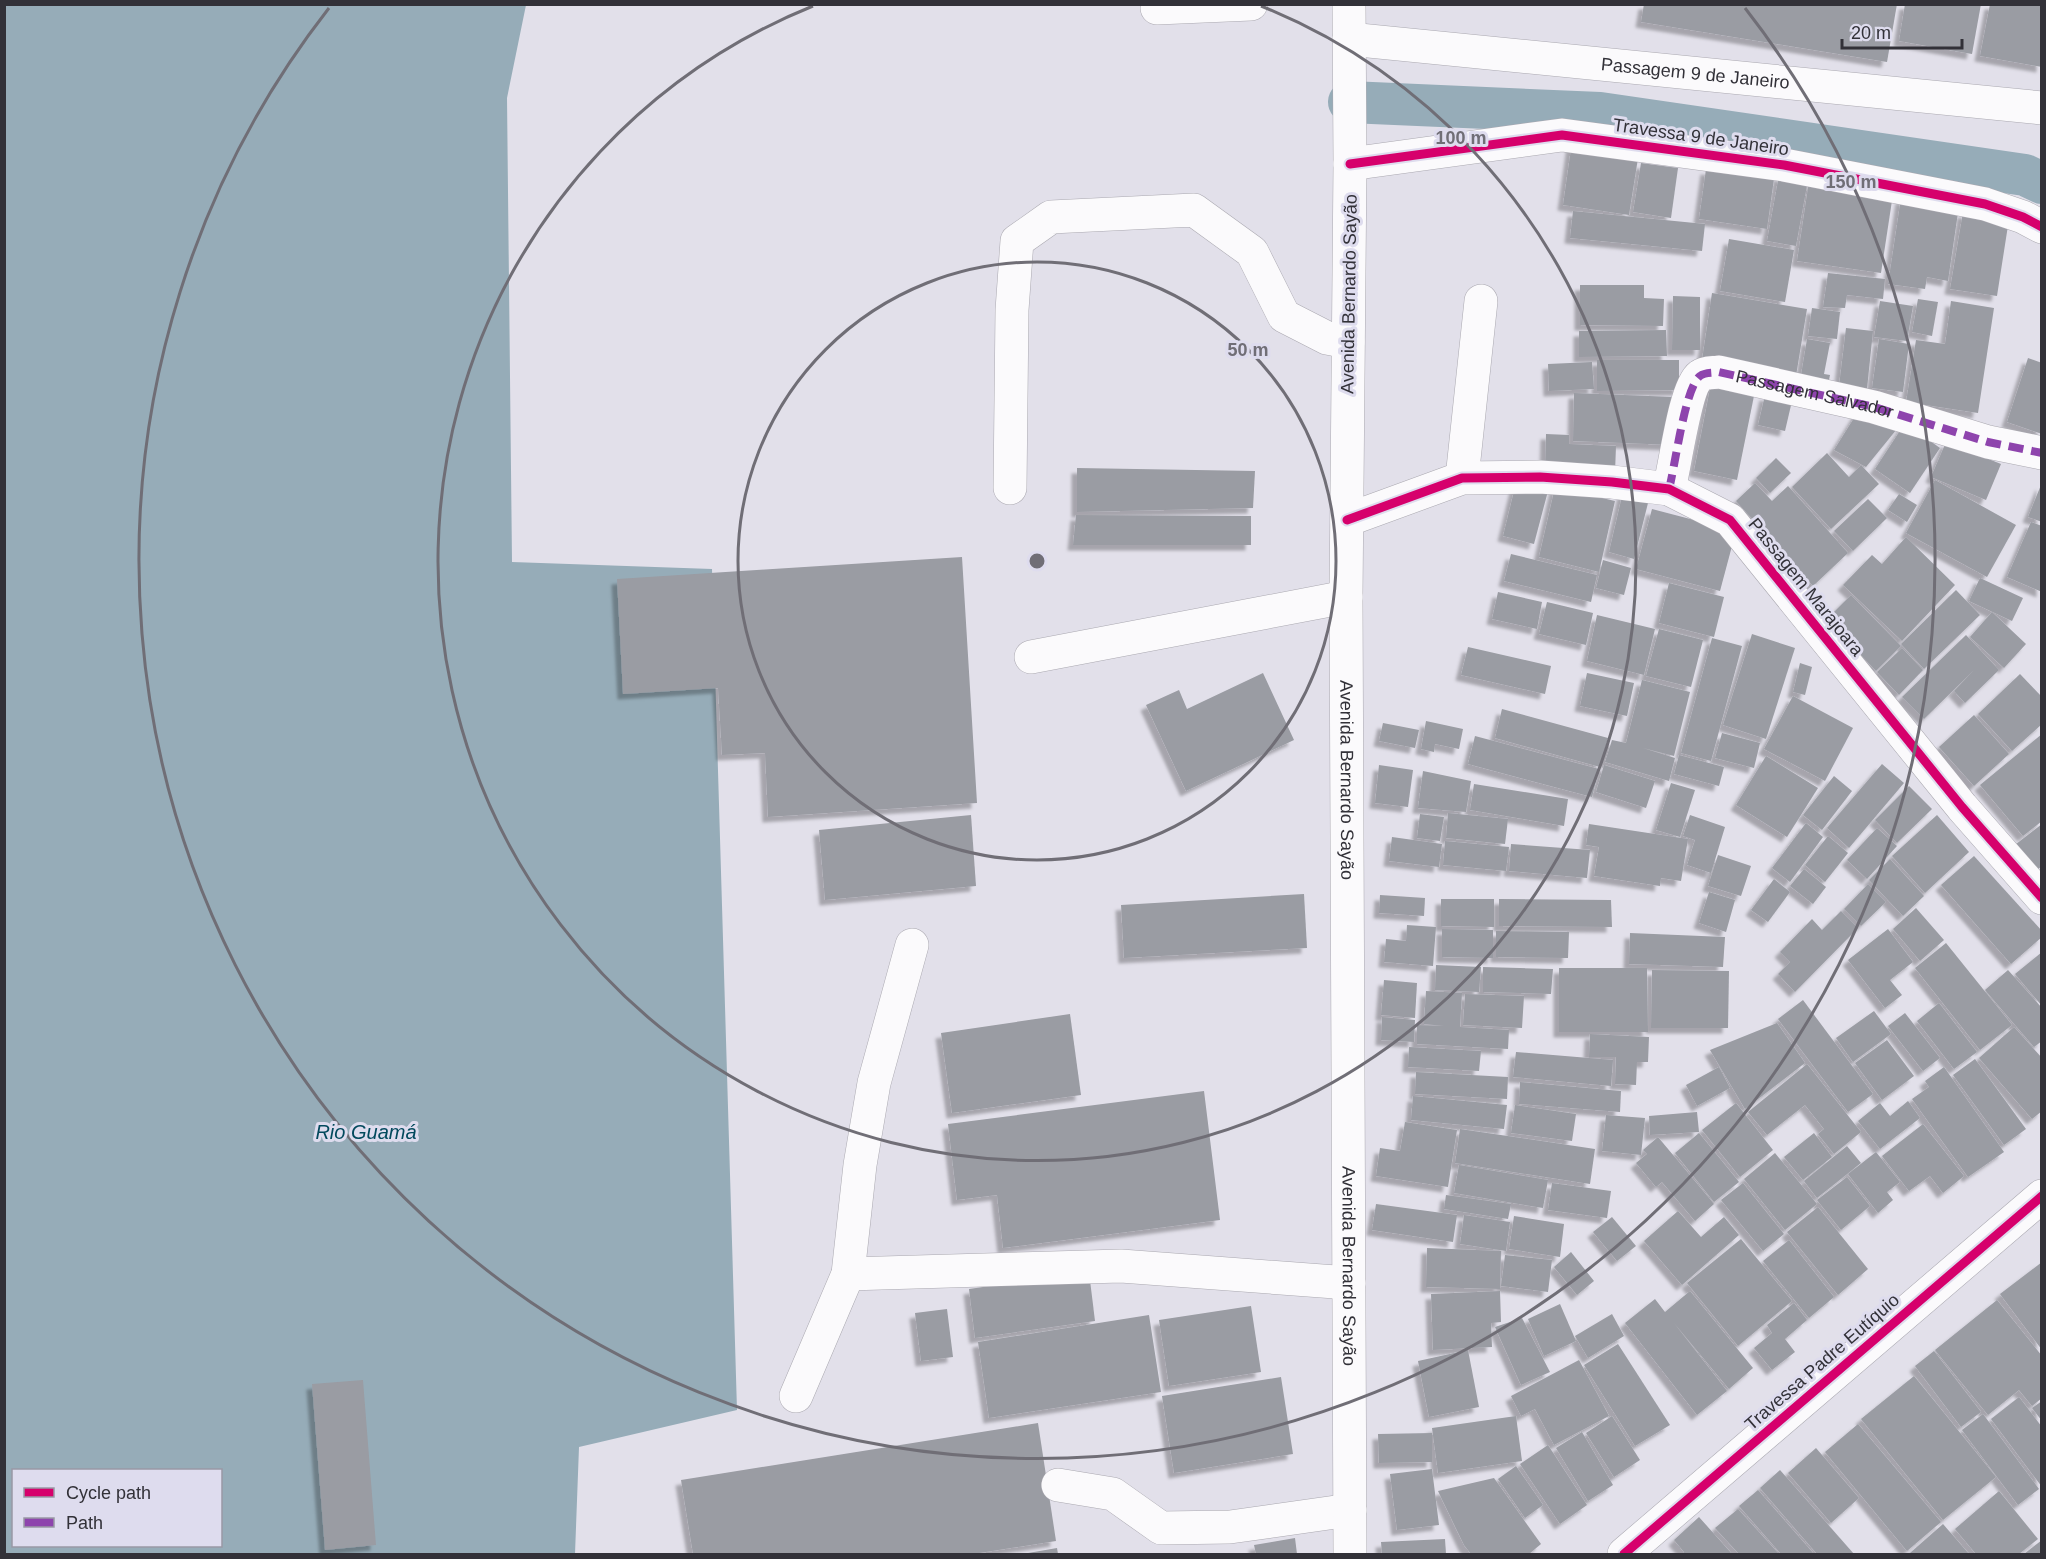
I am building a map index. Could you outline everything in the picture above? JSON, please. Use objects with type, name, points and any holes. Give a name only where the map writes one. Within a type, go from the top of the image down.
[{"type":"street","points":[[1157,8],[1251,4]]},
{"type":"street","name":"Avenida Bernardo Sayão","points":[[1349,4],[1350,164],[1346,597],[1350,1554]]},
{"type":"street","name":"Passagem 9 de Janeiro","points":[[1349,39],[2042,108]]},
{"type":"street","name":"Travessa 9 de Janeiro","points":[[1350,164],[1562,135],[1784,165],[1985,204],[2023,217],[2042,227]]},
{"type":"street","points":[[1010,488],[1011,310],[1017,241],[1051,217],[1194,210],[1252,252],[1284,316],[1327,338],[1348,342]]},
{"type":"street","points":[[1462,478],[1481,301]]},
{"type":"street","name":"Passagem Salvador","points":[[1669,489],[1686,408],[1695,383],[1705,373],[1719,372],[1863,405],[1988,442],[2042,453]]},
{"type":"street","name":"Passagem Marajoara","points":[[1347,520],[1462,478],[1540,477],[1669,489],[1730,520],[1962,807],[2042,898]]},
{"type":"street","points":[[1031,657],[1346,597]]},
{"type":"street","points":[[796,1396],[848,1274],[860,1165],[874,1083],[912,945]]},
{"type":"street","name":"Travessa Padre Eutíquio","points":[[1624,1554],[2042,1196]]},
{"type":"street","points":[[848,1274],[1121,1266],[1349,1284]]},
{"type":"street","points":[[1058,1485],[1113,1494],[1161,1528],[1230,1527],[1350,1510]]},
{"type":"water","name":"Rio Guamá","points":[[5,5],[526,5],[507,98],[512,562],[712,569],[737,1410],[579,1447],[575,1554],[5,1554]]},
{"type":"building","points":[[1644,4],[1897,4],[1887,62],[1641,22]]},
{"type":"building","points":[[1905,4],[1981,4],[1972,54],[1899,41]]},
{"type":"building","points":[[1990,4],[2042,4],[2042,67],[1980,56]]},
{"type":"building","points":[[1572,142],[1639,152],[1629,215],[1563,205]]},
{"type":"building","points":[[1641,163],[1678,168],[1671,218],[1633,212]]},
{"type":"building","points":[[1706,169],[1774,179],[1767,229],[1699,219]]},
{"type":"building","points":[[1779,175],[1808,180],[1796,246],[1767,241]]},
{"type":"building","points":[[1809,181],[1893,194],[1881,273],[1797,261]]},
{"type":"building","points":[[1901,198],[1959,206],[1948,281],[1927,277],[1925,289],[1888,284]]},
{"type":"building","points":[[1573,211],[1705,224],[1702,251],[1570,238]]},
{"type":"building","points":[[1963,212],[2009,219],[1997,296],[1950,289]]},
{"type":"building","points":[[1729,239],[1794,250],[1785,302],[1720,291]]},
{"type":"building","points":[[1828,273],[1885,279],[1883,299],[1847,295],[1845,308],[1823,307]]},
{"type":"building","points":[[1580,285],[1644,285],[1644,298],[1664,299],[1663,326],[1580,325]]},
{"type":"building","points":[[1712,293],[1807,309],[1796,376],[1702,360]]},
{"type":"building","points":[[1673,296],[1700,297],[1700,350],[1672,350]]},
{"type":"building","points":[[1918,299],[1938,302],[1932,336],[1912,332]]},
{"type":"building","points":[[1880,301],[1913,306],[1907,341],[1874,337]]},
{"type":"building","points":[[1951,301],[1994,308],[1978,413],[1906,402],[1916,340],[1945,344]]},
{"type":"building","points":[[1812,308],[1840,312],[1837,339],[1808,336]]},
{"type":"building","points":[[1846,328],[1873,331],[1867,389],[1839,386]]},
{"type":"building","points":[[1666,330],[1667,356],[1579,357],[1579,331]]},
{"type":"building","points":[[1807,339],[1830,343],[1824,374],[1830,375],[1829,380],[1801,375]]},
{"type":"building","points":[[1879,339],[1909,344],[1903,392],[1872,388]]},
{"type":"building","points":[[2028,358],[2042,363],[2042,434],[2007,422]]},
{"type":"building","points":[[1597,360],[1679,360],[1679,390],[1597,391]]},
{"type":"building","points":[[1592,362],[1594,389],[1549,391],[1548,364]]},
{"type":"building","points":[[1712,378],[1756,386],[1737,480],[1694,471]]},
{"type":"building","points":[[1574,393],[1674,397],[1672,445],[1573,441]]},
{"type":"building","points":[[1765,395],[1792,401],[1785,431],[1758,425]]},
{"type":"building","points":[[1859,410],[1901,424],[1866,467],[1834,450]]},
{"type":"building","points":[[1905,423],[1940,448],[1910,493],[1875,469]]},
{"type":"building","points":[[1546,434],[1569,435],[1569,444],[1616,446],[1615,473],[1545,472]]},
{"type":"building","points":[[1946,442],[2001,464],[1986,500],[1931,477]]},
{"type":"building","points":[[1827,453],[1849,477],[1861,465],[1879,484],[1831,529],[1792,487]]},
{"type":"building","points":[[1776,458],[1791,473],[1770,493],[1756,478]]},
{"type":"building","points":[[1077,468],[1255,471],[1253,508],[1077,512]]},
{"type":"building","points":[[1935,480],[2016,525],[1987,577],[1906,533]]},
{"type":"building","points":[[1516,483],[1548,491],[1534,544],[1503,536]]},
{"type":"building","points":[[1755,483],[1772,501],[1788,486],[1848,553],[1813,586],[1736,501]]},
{"type":"building","points":[[2042,485],[2042,522],[2028,517]]},
{"type":"building","points":[[1555,487],[1615,501],[1599,572],[1539,557]]},
{"type":"building","points":[[1623,492],[1649,499],[1634,559],[1609,552]]},
{"type":"building","points":[[1899,494],[1917,505],[1907,522],[1888,510]]},
{"type":"building","points":[[1868,499],[1887,518],[1853,551],[1834,531]]},
{"type":"building","points":[[1652,509],[1736,531],[1720,591],[1636,569]]},
{"type":"building","points":[[1076,515],[1251,516],[1251,545],[1073,545]]},
{"type":"building","points":[[2031,522],[2042,526],[2042,592],[2007,577]]},
{"type":"building","points":[[1906,537],[1955,585],[1902,641],[1843,585],[1872,555],[1882,564]]},
{"type":"building","points":[[1511,554],[1597,575],[1591,602],[1504,581]]},
{"type":"building","points":[[962,557],[977,803],[768,817],[765,753],[722,755],[718,688],[623,694],[617,579]]},
{"type":"building","points":[[1603,560],[1631,568],[1624,595],[1596,588]]},
{"type":"building","points":[[1980,578],[2023,598],[2012,621],[1969,601]]},
{"type":"building","points":[[1669,583],[1724,597],[1714,637],[1659,623]]},
{"type":"building","points":[[1956,590],[1980,615],[1924,669],[1901,644]]},
{"type":"building","points":[[1498,592],[1542,602],[1537,629],[1492,619]]},
{"type":"building","points":[[1851,595],[1901,646],[1876,671],[1827,619]]},
{"type":"building","points":[[1547,602],[1593,613],[1586,645],[1539,634]]},
{"type":"building","points":[[1992,612],[2026,644],[2004,668],[1970,637]]},
{"type":"building","points":[[1597,615],[1655,629],[1644,675],[1587,661]]},
{"type":"building","points":[[1659,629],[1703,640],[1691,687],[1646,676]]},
{"type":"building","points":[[1752,634],[1795,648],[1766,739],[1723,725]]},
{"type":"building","points":[[1966,635],[1999,670],[1965,703],[1954,691],[1974,670],[1924,719],[1902,697]]},
{"type":"building","points":[[1712,638],[1742,646],[1711,761],[1681,753]]},
{"type":"building","points":[[1468,647],[1551,666],[1545,694],[1461,675]]},
{"type":"building","points":[[1902,648],[1923,670],[1899,695],[1877,672]]},
{"type":"building","points":[[1800,663],[1812,667],[1805,695],[1793,692]]},
{"type":"building","points":[[1263,673],[1294,740],[1186,791],[1146,705],[1179,690],[1187,709]]},
{"type":"building","points":[[1587,673],[1634,683],[1627,716],[1580,706]]},
{"type":"building","points":[[2020,674],[2042,697],[2042,724],[2012,751],[1978,714]]},
{"type":"building","points":[[1642,680],[1690,692],[1674,756],[1643,748],[1675,758],[1669,781],[1605,762],[1612,740],[1626,743]]},
{"type":"building","points":[[1793,696],[1853,728],[1825,781],[1764,749]]},
{"type":"building","points":[[1502,709],[1608,738],[1600,767],[1495,738]]},
{"type":"building","points":[[1974,715],[2009,754],[1974,786],[1939,747]]},
{"type":"building","points":[[1426,721],[1463,729],[1459,749],[1435,744],[1434,752],[1421,749]]},
{"type":"building","points":[[1383,723],[1419,730],[1415,748],[1379,741]]},
{"type":"building","points":[[1722,733],[1760,743],[1754,768],[1715,758]]},
{"type":"building","points":[[2042,734],[2042,821],[2023,836],[1980,785]]},
{"type":"building","points":[[1475,736],[1599,769],[1592,797],[1468,764]]},
{"type":"building","points":[[1679,755],[1724,767],[1719,786],[1674,774]]},
{"type":"building","points":[[1766,756],[1818,788],[1787,837],[1736,805]]},
{"type":"building","points":[[1882,764],[1904,783],[1849,848],[1827,828]]},
{"type":"building","points":[[1379,765],[1413,770],[1408,807],[1375,803]]},
{"type":"building","points":[[1604,765],[1655,781],[1646,808],[1596,792]]},
{"type":"building","points":[[1423,771],[1471,781],[1466,812],[1418,808]]},
{"type":"building","points":[[1834,776],[1852,791],[1822,830],[1803,815]]},
{"type":"building","points":[[1671,783],[1695,790],[1680,837],[1656,830]]},
{"type":"building","points":[[1474,784],[1568,799],[1564,826],[1470,810]]},
{"type":"building","points":[[1909,786],[1932,809],[1897,843],[1875,820]]},
{"type":"building","points":[[1448,813],[1508,819],[1505,844],[1446,838]]},
{"type":"building","points":[[1420,814],[1444,817],[1440,841],[1417,838]]},
{"type":"building","points":[[971,815],[976,886],[825,900],[819,830]]},
{"type":"building","points":[[1690,815],[1725,827],[1711,873],[1687,865],[1695,840],[1683,836]]},
{"type":"building","points":[[1937,815],[1969,852],[1925,893],[1892,856]]},
{"type":"building","points":[[1806,823],[1823,837],[1790,882],[1772,868]]},
{"type":"building","points":[[1589,824],[1688,839],[1681,881],[1661,878],[1660,886],[1594,876],[1599,847],[1586,845]]},
{"type":"building","points":[[2042,824],[2042,866],[2032,874],[2011,848]]},
{"type":"building","points":[[1877,828],[1897,846],[1867,879],[1847,860]]},
{"type":"building","points":[[1828,836],[1848,853],[1825,882],[1805,865]]},
{"type":"building","points":[[1392,837],[1442,844],[1439,867],[1389,861]]},
{"type":"building","points":[[1445,841],[1509,847],[1506,871],[1443,865]]},
{"type":"building","points":[[1511,844],[1590,850],[1587,878],[1509,871]]},
{"type":"building","points":[[1718,855],[1751,866],[1741,896],[1708,886]]},
{"type":"building","points":[[1974,856],[2042,931],[2042,937],[2011,964],[1941,885]]},
{"type":"building","points":[[1890,859],[1924,896],[1903,916],[1869,880]]},
{"type":"building","points":[[1804,869],[1826,887],[1813,904],[1790,886]]},
{"type":"building","points":[[1774,879],[1790,892],[1768,922],[1751,910]]},
{"type":"building","points":[[1868,884],[1886,902],[1861,926],[1844,909]]},
{"type":"building","points":[[1709,892],[1735,900],[1726,932],[1699,923]]},
{"type":"building","points":[[1304,894],[1307,948],[1124,958],[1121,905]]},
{"type":"building","points":[[1380,895],[1425,898],[1424,916],[1379,913]]},
{"type":"building","points":[[1441,899],[1494,899],[1494,927],[1441,926]]},
{"type":"building","points":[[1499,899],[1611,900],[1612,927],[1499,926]]},
{"type":"building","points":[[1916,908],[1944,940],[1920,961],[1893,929]]},
{"type":"building","points":[[1841,911],[1858,928],[1795,992],[1778,974],[1790,962],[1780,952],[1812,919],[1822,930]]},
{"type":"building","points":[[1407,925],[1436,927],[1433,966],[1384,962],[1386,939],[1406,941]]},
{"type":"building","points":[[1442,929],[1493,930],[1493,958],[1442,957]]},
{"type":"building","points":[[1888,929],[1913,962],[1890,980],[1902,995],[1885,1008],[1848,960]]},
{"type":"building","points":[[1496,931],[1569,932],[1568,958],[1496,957]]},
{"type":"building","points":[[1630,933],[1725,937],[1723,967],[1629,964]]},
{"type":"building","points":[[1946,943],[2012,1025],[1980,1050],[1915,968]]},
{"type":"building","points":[[2042,952],[2042,1006],[2015,974]]},
{"type":"building","points":[[1436,965],[1481,967],[1479,992],[1435,990]]},
{"type":"building","points":[[1483,967],[1553,969],[1551,994],[1483,992]]},
{"type":"building","points":[[1559,968],[1647,968],[1648,1032],[1559,1032]]},
{"type":"building","points":[[1652,970],[1729,971],[1728,1028],[1651,1028]]},
{"type":"building","points":[[2008,970],[2042,1008],[2042,1041],[2034,1047],[1985,990]]},
{"type":"building","points":[[1384,980],[1417,983],[1415,1018],[1381,1015]]},
{"type":"building","points":[[1426,991],[1462,993],[1460,1027],[1509,1030],[1508,1049],[1417,1044],[1417,1025],[1444,1026],[1424,1024]]},
{"type":"building","points":[[1465,994],[1524,996],[1522,1028],[1463,1025]]},
{"type":"building","points":[[1803,1000],[1873,1094],[1848,1112],[1778,1019]]},
{"type":"building","points":[[1939,1003],[1977,1052],[1954,1069],[1917,1021]]},
{"type":"building","points":[[1874,1011],[1891,1034],[1853,1062],[1836,1038]]},
{"type":"building","points":[[1905,1013],[1940,1058],[1923,1071],[1888,1026]]},
{"type":"building","points":[[1070,1014],[1081,1095],[952,1113],[941,1033]]},
{"type":"building","points":[[1382,1017],[1415,1020],[1414,1042],[1381,1040]]},
{"type":"building","points":[[1777,1023],[1805,1063],[1745,1109],[1710,1050]]},
{"type":"building","points":[[2014,1027],[2042,1058],[2042,1111],[2032,1119],[1979,1058]]},
{"type":"building","points":[[1590,1034],[1649,1037],[1648,1062],[1637,1062],[1636,1085],[1615,1084],[1616,1057],[1589,1057]]},
{"type":"building","points":[[1887,1040],[1914,1076],[1882,1100],[1855,1063]]},
{"type":"building","points":[[1409,1047],[1481,1051],[1479,1071],[1408,1067]]},
{"type":"building","points":[[1516,1052],[1613,1060],[1611,1086],[1513,1077]]},
{"type":"building","points":[[1975,1059],[2026,1129],[2004,1145],[1953,1075]]},
{"type":"building","points":[[1807,1064],[1861,1132],[1834,1154],[1818,1134],[1824,1129],[1805,1105],[1767,1135],[1748,1112]]},
{"type":"building","points":[[1719,1067],[1730,1088],[1697,1106],[1686,1085]]},
{"type":"building","points":[[1944,1067],[2004,1152],[1968,1177],[1912,1099],[1929,1087],[1925,1081]]},
{"type":"building","points":[[1416,1072],[1508,1077],[1507,1099],[1415,1094]]},
{"type":"building","points":[[1520,1082],[1621,1091],[1620,1112],[1519,1104]]},
{"type":"building","points":[[1204,1091],[1220,1220],[1003,1248],[997,1195],[957,1200],[948,1124]]},
{"type":"building","points":[[1413,1096],[1507,1105],[1504,1129],[1411,1120]]},
{"type":"building","points":[[1908,1101],[1920,1118],[1880,1149],[1858,1121],[1880,1103],[1890,1116]]},
{"type":"building","points":[[1736,1103],[1773,1150],[1740,1177],[1702,1130]]},
{"type":"building","points":[[1515,1105],[1576,1114],[1572,1141],[1511,1133]]},
{"type":"building","points":[[1697,1112],[1699,1132],[1650,1135],[1649,1116]]},
{"type":"building","points":[[1606,1115],[1645,1118],[1641,1155],[1602,1151]]},
{"type":"building","points":[[1405,1122],[1457,1130],[1448,1187],[1376,1176],[1380,1148],[1400,1151]]},
{"type":"building","points":[[1923,1124],[1964,1176],[1943,1193],[1930,1176],[1909,1191],[1882,1156]]},
{"type":"building","points":[[1460,1129],[1595,1149],[1590,1184],[1455,1163]]},
{"type":"building","points":[[1699,1133],[1739,1182],[1714,1202],[1675,1153]]},
{"type":"building","points":[[1814,1133],[1832,1157],[1803,1180],[1784,1157]]},
{"type":"building","points":[[1658,1137],[1714,1204],[1695,1221],[1662,1182],[1656,1187],[1636,1163],[1647,1154],[1643,1150]]},
{"type":"building","points":[[1847,1146],[1861,1163],[1817,1198],[1804,1181]]},
{"type":"building","points":[[1876,1152],[1900,1182],[1887,1192],[1893,1200],[1878,1213],[1848,1174]]},
{"type":"building","points":[[1775,1153],[1817,1204],[1785,1230],[1744,1179]]},
{"type":"building","points":[[1459,1165],[1548,1180],[1543,1208],[1454,1193]]},
{"type":"building","points":[[1847,1177],[1870,1206],[1841,1230],[1817,1200]]},
{"type":"building","points":[[1552,1183],[1611,1191],[1607,1218],[1548,1210]]},
{"type":"building","points":[[1743,1183],[1784,1234],[1763,1251],[1721,1200]]},
{"type":"building","points":[[1446,1195],[1511,1204],[1508,1219],[1444,1209]]},
{"type":"building","points":[[1376,1204],[1457,1215],[1453,1242],[1372,1230]]},
{"type":"building","points":[[1818,1207],[1868,1269],[1838,1295],[1787,1232]]},
{"type":"building","points":[[1678,1211],[1701,1237],[1724,1217],[1739,1235],[1682,1285],[1644,1241]]},
{"type":"building","points":[[1464,1215],[1510,1222],[1506,1251],[1460,1244]]},
{"type":"building","points":[[1514,1216],[1564,1224],[1560,1257],[1509,1249]]},
{"type":"building","points":[[1612,1217],[1636,1246],[1617,1261],[1593,1232]]},
{"type":"building","points":[[1741,1239],[1792,1301],[1738,1346],[1687,1283]]},
{"type":"building","points":[[1789,1240],[1834,1297],[1809,1318],[1763,1261]]},
{"type":"building","points":[[1427,1248],[1501,1251],[1500,1289],[1426,1287]]},
{"type":"building","points":[[1571,1252],[1594,1281],[1577,1295],[1554,1267]]},
{"type":"building","points":[[1505,1255],[1552,1260],[1548,1292],[1501,1286]]},
{"type":"building","points":[[2042,1262],[2042,1350],[2000,1294]]},
{"type":"building","points":[[1089,1272],[1095,1321],[975,1338],[969,1289]]},
{"type":"building","points":[[1500,1291],[1501,1322],[1491,1323],[1492,1347],[1433,1350],[1431,1294]]},
{"type":"building","points":[[1690,1291],[1753,1368],[1729,1389],[1674,1323],[1727,1391],[1697,1415],[1625,1323],[1655,1299],[1665,1312]]},
{"type":"building","points":[[1997,1300],[2042,1356],[2042,1398],[2032,1406],[2019,1390],[1988,1415],[1935,1350]]},
{"type":"building","points":[[1794,1303],[1807,1320],[1785,1339],[1795,1352],[1772,1370],[1754,1348],[1772,1333],[1767,1325]]},
{"type":"building","points":[[1560,1304],[1576,1341],[1544,1356],[1528,1319]]},
{"type":"building","points":[[1251,1306],[1261,1372],[1169,1386],[1159,1320]]},
{"type":"building","points":[[947,1309],[953,1357],[921,1361],[915,1313]]},
{"type":"building","points":[[1612,1314],[1624,1336],[1588,1358],[1575,1336]]},
{"type":"building","points":[[1149,1315],[1161,1392],[989,1418],[978,1342]]},
{"type":"building","points":[[1522,1318],[1550,1372],[1521,1385],[1495,1327]]},
{"type":"building","points":[[1618,1344],[1670,1425],[1635,1446],[1584,1365]]},
{"type":"building","points":[[1468,1350],[1479,1407],[1429,1417],[1418,1361]]},
{"type":"building","points":[[1934,1351],[1981,1412],[1961,1427],[1915,1366]]},
{"type":"building","points":[[1579,1360],[1609,1416],[1554,1445],[1535,1409],[1521,1416],[1511,1396]]},
{"type":"building","points":[[1914,1376],[1996,1477],[1943,1520],[1861,1419]]},
{"type":"building","points":[[1281,1377],[1293,1454],[1174,1473],[1162,1396]]},
{"type":"building","points":[[363,1380],[376,1545],[325,1550],[312,1384]]},
{"type":"building","points":[[2019,1397],[2042,1427],[2042,1487],[1991,1419]]},
{"type":"building","points":[[2042,1401],[2042,1421],[2032,1408]]},
{"type":"building","points":[[1983,1414],[2039,1489],[2018,1505],[1962,1430]]},
{"type":"building","points":[[1516,1416],[1522,1461],[1438,1473],[1432,1428]]},
{"type":"building","points":[[1612,1416],[1640,1460],[1614,1477],[1586,1433]]},
{"type":"building","points":[[1038,1423],[1056,1541],[973,1554],[693,1554],[681,1480]]},
{"type":"building","points":[[1858,1424],[1941,1522],[1907,1551],[1825,1452]]},
{"type":"building","points":[[1582,1432],[1613,1485],[1588,1501],[1556,1448]]},
{"type":"building","points":[[1432,1433],[1432,1462],[1379,1463],[1378,1434]]},
{"type":"building","points":[[1548,1445],[1587,1505],[1560,1524],[1520,1464]]},
{"type":"building","points":[[1816,1448],[1859,1498],[1831,1523],[1788,1473]]},
{"type":"building","points":[[1516,1466],[1543,1505],[1525,1518],[1498,1479]]},
{"type":"building","points":[[1432,1469],[1439,1525],[1397,1530],[1390,1474]]},
{"type":"building","points":[[1780,1470],[1854,1554],[1817,1554],[1760,1488]]},
{"type":"building","points":[[1494,1478],[1541,1544],[1529,1554],[1471,1554],[1464,1545],[1438,1491]]},
{"type":"building","points":[[1758,1490],[1814,1554],[1781,1554],[1739,1506]]},
{"type":"building","points":[[1999,1491],[2038,1539],[2019,1554],[1976,1554],[1955,1529]]},
{"type":"building","points":[[1738,1509],[1779,1554],[1739,1554],[1715,1528]]},
{"type":"building","points":[[1699,1517],[1732,1554],[1682,1554],[1684,1552],[1674,1540]]},
{"type":"building","points":[[1943,1524],[1969,1554],[1910,1553]]},
{"type":"building","points":[[1295,1538],[1297,1554],[1256,1554],[1254,1545]]},
{"type":"building","points":[[1445,1539],[1446,1554],[1382,1554],[1381,1542]]},
{"type":"building","points":[[2042,1540],[2042,1554],[2024,1554]]},
{"type":"building","points":[[1057,1548],[1058,1554],[1028,1554],[1028,1553]]},
{"type":"waterway","points":[[1349,102],[1600,113],[2025,175],[2042,183]]},
{"type":"marked path","points":[[1669,489],[1685,411],[1695,383],[1704,374],[1719,372],[1874,407],[1988,442],[2042,453]]},
{"type":"cycle path","points":[[1350,164],[1562,135],[1784,165],[1985,204],[2023,217],[2042,227]]},
{"type":"cycle path","points":[[1347,520],[1462,478],[1540,477],[1669,489],[1730,520],[1962,807],[2042,898]]},
{"type":"cycle path","points":[[1624,1554],[2042,1196]]}]
